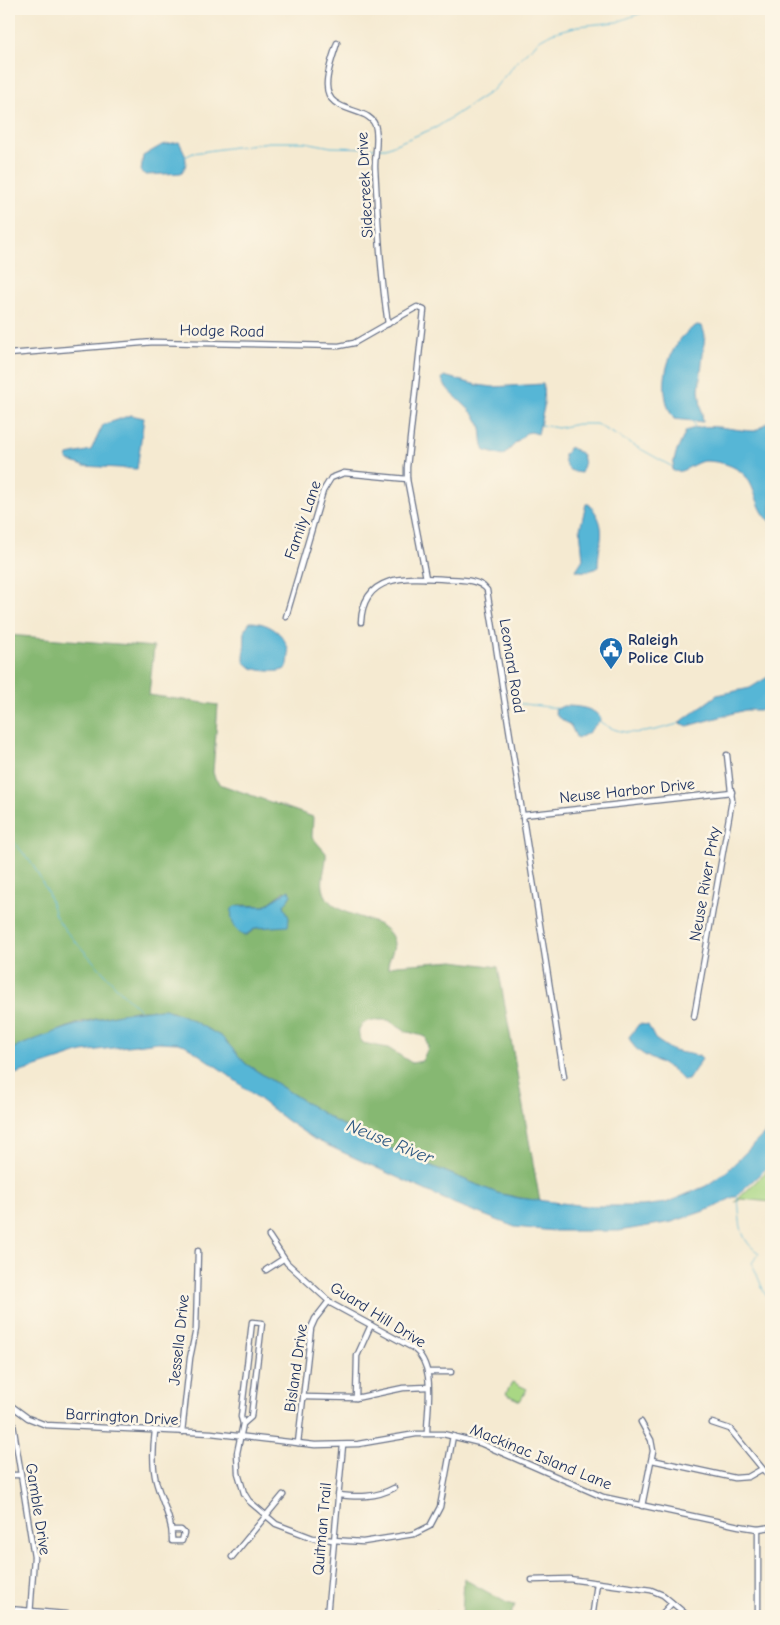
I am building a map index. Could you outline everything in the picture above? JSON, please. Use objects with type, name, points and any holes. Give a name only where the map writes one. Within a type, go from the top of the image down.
[{"type":"street","name":"Sidecreek Drive","points":[[337,43],[327,78],[328,94],[332,101],[340,106],[371,118],[376,127],[375,162],[382,285],[388,324]]},
{"type":"street","name":"Hodge Road","points":[[9,354],[154,342],[339,346],[354,343],[417,307],[424,310],[407,479]]},
{"type":"street","name":"Family Lane","points":[[286,617],[323,491],[331,478],[344,473],[407,479]]},
{"type":"street","points":[[407,479],[426,578]]},
{"type":"street","name":"Leonard Road","points":[[361,622],[362,609],[368,596],[377,587],[400,578],[474,582],[487,590],[564,1077]]},
{"type":"street","name":"Neuse River Prky","points":[[694,1017],[732,792],[727,755]]},
{"type":"street","name":"Neuse Harbor Drive","points":[[524,815],[732,792]]},
{"type":"street","name":"Guard Hill Drive","points":[[269,1236],[283,1259],[329,1301],[418,1352],[425,1361],[428,1372],[427,1433]]},
{"type":"street","name":"Jessella Drive","points":[[182,1432],[190,1358],[196,1329],[198,1251]]},
{"type":"street","points":[[266,1270],[283,1259]]},
{"type":"street","name":"Bisland Drive","points":[[298,1443],[311,1328],[315,1319],[329,1301]]},
{"type":"street","points":[[243,1424],[251,1417],[262,1323],[252,1322],[241,1417],[243,1424],[237,1462],[240,1483],[250,1501],[264,1516],[276,1524],[313,1538],[363,1542],[414,1534],[430,1526],[440,1507],[453,1436]]},
{"type":"street","points":[[356,1398],[357,1356],[371,1325]]},
{"type":"street","points":[[428,1372],[451,1372]]},
{"type":"street","points":[[303,1397],[356,1398],[402,1388],[428,1387]]},
{"type":"street","name":"Barrington Drive","points":[[9,1405],[28,1418],[46,1425],[240,1436]]},
{"type":"street","name":"Gamble Drive","points":[[9,1405],[34,1557],[30,1616]]},
{"type":"street","points":[[641,1422],[651,1440],[652,1460],[642,1506]]},
{"type":"street","points":[[712,1423],[730,1429],[771,1479]]},
{"type":"street","points":[[155,1431],[154,1473],[172,1530],[172,1541],[182,1541],[184,1533],[181,1530],[172,1530]]},
{"type":"street","name":"Mackinac Island Lane","points":[[240,1436],[298,1443],[343,1445],[427,1433],[453,1436],[480,1443],[593,1494],[642,1506],[758,1529],[771,1526]]},
{"type":"street","name":"Quitman Trail","points":[[327,1616],[343,1445]]},
{"type":"street","points":[[652,1460],[735,1478],[748,1477],[762,1469]]},
{"type":"street","points":[[9,1475],[19,1475]]},
{"type":"street","points":[[338,1495],[366,1496],[394,1488]]},
{"type":"street","points":[[232,1558],[264,1516],[283,1495]]},
{"type":"street","points":[[758,1529],[758,1616]]},
{"type":"street","points":[[532,1580],[569,1579],[651,1590],[662,1595],[688,1616]]},
{"type":"street","points":[[593,1612],[597,1582]]},
{"type":"street","points":[[660,1616],[672,1603]]},
{"type":"street","points":[[9,1609],[88,1616]]},
{"type":"green space","points":[[9,635],[154,647],[149,695],[218,705],[213,772],[215,779],[222,785],[313,817],[312,837],[326,853],[323,888],[327,899],[345,912],[368,920],[388,931],[394,943],[388,968],[396,965],[454,961],[498,967],[540,1202],[497,1193],[400,1153],[336,1122],[246,1064],[222,1037],[173,1011],[140,1010],[81,1022],[9,1050]],"holes":[[[285,891],[290,897],[284,905],[287,914],[269,926],[256,928],[247,935],[241,934],[239,905],[265,906]],[[388,1020],[405,1031],[426,1037],[428,1048],[422,1061],[412,1063],[388,1048],[363,1043],[359,1035],[360,1028],[368,1021]]]},
{"type":"green space","points":[[771,1167],[771,1202],[741,1199],[735,1202]]},
{"type":"green space","points":[[512,1382],[527,1389],[520,1401],[506,1394]]},
{"type":"green space","points":[[464,1579],[507,1603],[515,1605],[510,1616],[462,1616]]},
{"type":"water","points":[[179,142],[185,154],[186,162],[181,173],[146,175],[141,172],[143,156],[162,145]]},
{"type":"water","points":[[697,325],[702,326],[705,335],[699,390],[703,422],[674,419],[668,408],[665,395],[665,381],[671,355],[686,333]]},
{"type":"water","points":[[444,376],[477,385],[493,387],[543,384],[544,407],[538,434],[526,433],[503,456],[485,451],[478,421],[470,410],[444,384],[442,379]]},
{"type":"water","points":[[131,415],[144,418],[137,469],[83,466],[67,460],[68,455],[91,450],[103,425]]},
{"type":"water","points":[[771,420],[771,522],[761,509],[748,479],[735,468],[712,461],[704,461],[683,470],[672,470],[676,453],[686,431],[695,428],[712,427],[755,431]]},
{"type":"water","points":[[570,447],[582,454],[584,465],[581,473],[570,470],[566,466],[564,455]]},
{"type":"water","points":[[586,504],[589,504],[599,520],[601,534],[598,567],[581,571],[576,570],[583,559],[580,529]]},
{"type":"water","points":[[250,622],[265,625],[282,637],[286,643],[289,657],[285,669],[281,671],[260,670],[246,664],[244,661],[245,629]]},
{"type":"water","points":[[771,675],[771,710],[745,710],[688,726],[679,723],[717,695],[750,688]]},
{"type":"water","points":[[563,706],[590,710],[601,719],[588,733],[577,739],[571,726],[556,715],[555,710]]},
{"type":"water","points":[[289,890],[291,895],[284,905],[289,918],[288,926],[256,928],[244,936],[235,928],[232,921],[232,909],[235,906],[265,906]]},
{"type":"water","points":[[165,1009],[184,1016],[222,1037],[246,1064],[336,1122],[400,1153],[497,1193],[519,1198],[587,1206],[642,1206],[666,1203],[706,1186],[726,1172],[771,1127],[771,1164],[737,1195],[713,1208],[672,1222],[619,1231],[554,1231],[515,1227],[455,1204],[314,1139],[185,1045],[158,1042],[82,1052],[9,1076],[9,1050],[47,1035],[104,1017],[144,1010]]},
{"type":"water","points":[[639,1024],[648,1025],[655,1039],[673,1051],[700,1056],[702,1059],[688,1080],[683,1080],[673,1070],[636,1049],[629,1037]]},
{"type":"waterway","points":[[379,148],[386,148],[437,127],[493,90],[519,59],[541,39],[552,33],[578,26],[617,22],[652,9]]},
{"type":"waterway","points":[[185,157],[193,153],[269,142],[305,142],[331,147],[375,148]]},
{"type":"waterway","points":[[693,421],[695,427]]},
{"type":"waterway","points":[[541,425],[558,428],[577,424],[596,424],[671,466]]},
{"type":"waterway","points":[[771,521],[771,530]]},
{"type":"waterway","points":[[515,703],[557,708]]},
{"type":"waterway","points":[[599,721],[618,731],[637,733],[678,724]]},
{"type":"waterway","points":[[9,836],[33,865],[48,893],[55,915],[65,930],[121,992],[140,1010]]},
{"type":"waterway","points":[[737,1194],[743,1234],[751,1247],[759,1253],[752,1263],[764,1292],[771,1303]]},
{"type":"place","name":"Raleigh Police Club","points":[[611,670]]},
{"type":"water label","name":"Neuse River","points":[[390,1142]]}]
